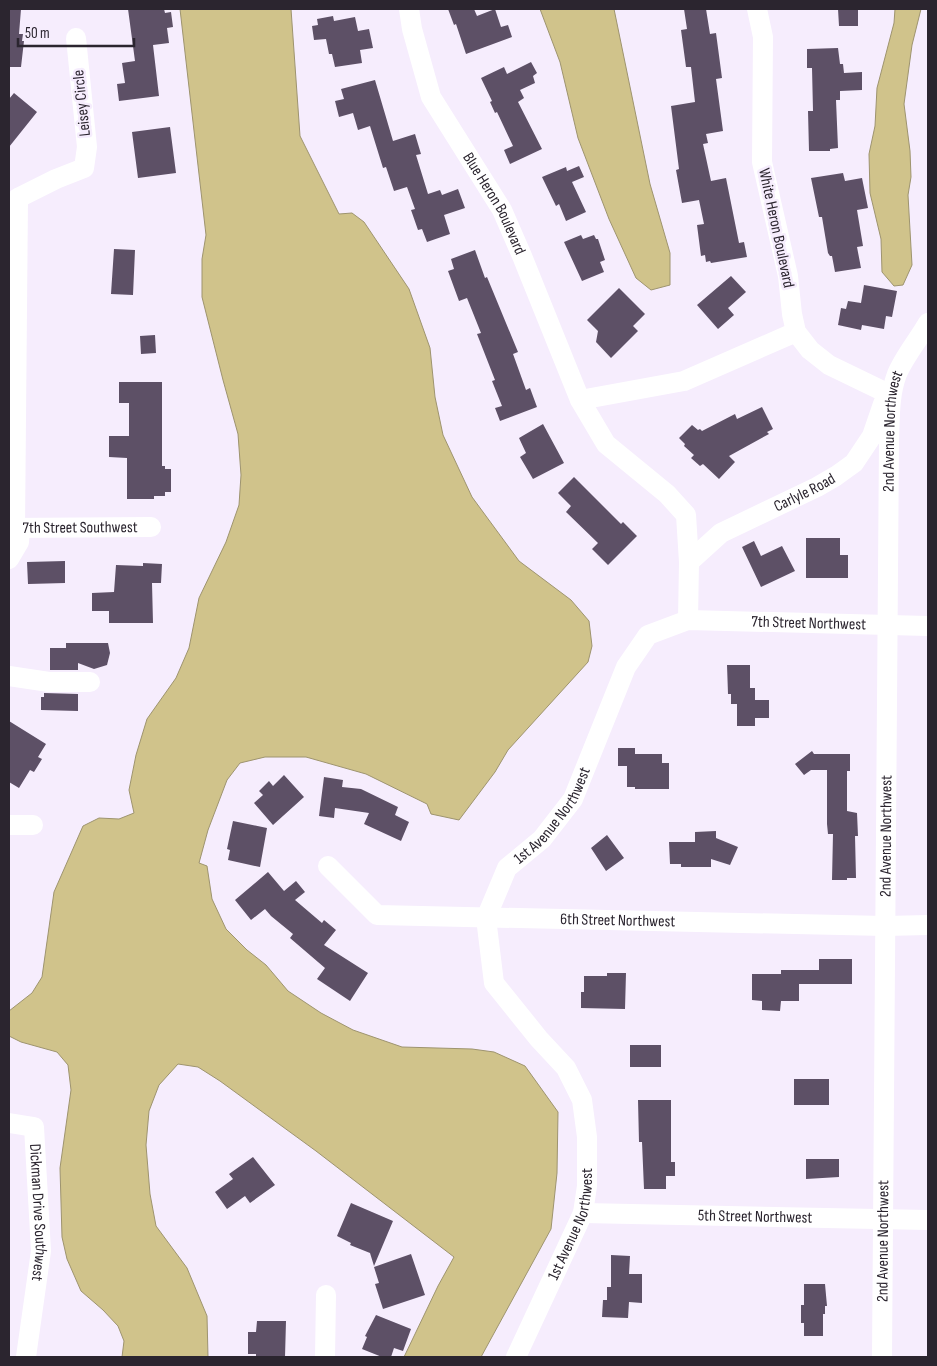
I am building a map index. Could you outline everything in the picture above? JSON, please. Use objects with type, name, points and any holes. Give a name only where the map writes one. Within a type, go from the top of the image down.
[{"type":"street","name":"Blue Heron Boulevard","points":[[409,9],[412,29],[431,97],[502,210],[580,400],[606,444],[667,494],[686,515],[689,562],[688,620]]},
{"type":"street","name":"White Heron Boulevard","points":[[757,9],[763,37],[762,162],[788,276],[796,332],[810,350],[829,365],[891,395]]},
{"type":"street","name":"Leisey Circle","points":[[13,198],[84,168],[87,147],[76,38]]},
{"type":"street","points":[[9,559],[19,542],[15,528],[13,198]]},
{"type":"street","name":"2nd Avenue Northwest","points":[[882,1357],[887,626],[891,395],[898,372],[928,323]]},
{"type":"street","points":[[580,400],[684,381],[796,332]]},
{"type":"street","name":"Carlyle Road","points":[[689,562],[721,533],[817,487],[854,463],[872,436],[883,404],[891,395]]},
{"type":"street","name":"7th Street Southwest","points":[[15,528],[150,527]]},
{"type":"street","name":"7th Street Northwest","points":[[688,620],[928,626]]},
{"type":"street","name":"1st Avenue Northwest","points":[[516,1357],[583,1213],[587,1186],[587,1137],[582,1100],[566,1068],[539,1039],[494,983],[486,918],[507,868],[542,839],[573,799],[626,667],[648,635],[688,620]]},
{"type":"street","points":[[9,676],[49,682],[90,682]]},
{"type":"street","points":[[9,825],[33,825]]},
{"type":"street","name":"6th Street Northwest","points":[[328,866],[378,916],[885,926],[928,925]]},
{"type":"street","name":"Dickman Drive Southwest","points":[[9,1123],[34,1127],[41,1251],[26,1357]]},
{"type":"street","name":"5th Street Northwest","points":[[583,1213],[928,1220]]},
{"type":"street","points":[[325,1357],[326,1294]]},
{"type":"shaded area","points":[[180,9],[291,9],[300,136],[339,214],[352,213],[364,222],[409,289],[430,348],[435,397],[443,435],[472,497],[519,561],[571,600],[589,621],[592,646],[588,662],[508,750],[495,772],[459,820],[431,814],[427,804],[366,774],[306,757],[265,757],[240,763],[227,780],[208,830],[199,863],[207,866],[212,899],[226,929],[247,950],[266,965],[288,991],[321,1013],[353,1030],[402,1047],[472,1049],[494,1052],[525,1066],[558,1112],[557,1173],[551,1229],[481,1357],[404,1357],[454,1257],[316,1151],[220,1081],[198,1067],[178,1064],[159,1085],[149,1111],[146,1145],[150,1194],[156,1226],[187,1268],[207,1316],[208,1357],[122,1357],[124,1341],[118,1326],[81,1291],[67,1259],[62,1237],[60,1168],[71,1090],[68,1065],[57,1052],[21,1042],[9,1036],[9,1011],[32,993],[42,977],[54,892],[83,826],[99,818],[119,819],[134,813],[129,790],[136,755],[147,719],[176,678],[189,648],[199,598],[226,542],[239,505],[241,475],[238,434],[202,297],[202,259],[206,235]]},
{"type":"shaded area","points":[[540,9],[614,9],[650,184],[670,253],[670,285],[651,290],[636,278],[609,219],[578,138],[560,62]]},
{"type":"shaded area","points":[[895,9],[921,9],[912,45],[904,104],[910,151],[911,177],[908,195],[912,265],[903,285],[894,286],[882,272],[881,239],[870,193],[869,154],[875,126],[877,88],[894,23]]},
{"type":"building","points":[[9,9],[21,9],[19,34],[23,34],[22,41],[24,41],[21,67],[9,67]]},
{"type":"building","points":[[128,9],[164,9],[165,13],[171,12],[173,27],[167,28],[169,43],[153,45],[159,96],[119,101],[117,84],[125,83],[122,63],[135,61]]},
{"type":"building","points":[[448,9],[474,9],[477,16],[495,9],[501,27],[508,25],[512,37],[466,54],[456,24],[454,25]]},
{"type":"building","points":[[684,9],[706,9],[710,34],[716,33],[722,78],[716,79],[723,131],[706,134],[708,143],[703,144],[711,181],[726,178],[739,243],[744,242],[747,257],[711,263],[710,261],[706,262],[705,255],[701,256],[697,225],[704,224],[699,200],[682,203],[676,170],[679,169],[671,106],[695,102],[691,67],[686,67],[681,30],[687,29]]},
{"type":"building","points":[[838,9],[858,9],[858,26],[839,26]]},
{"type":"building","points":[[333,16],[334,21],[355,17],[358,31],[369,29],[373,48],[360,50],[362,63],[335,67],[332,54],[329,54],[326,39],[314,40],[312,26],[318,25],[317,19]]},
{"type":"building","points":[[838,48],[840,64],[843,64],[844,73],[862,72],[862,90],[840,91],[840,100],[836,100],[838,148],[830,149],[830,151],[809,151],[808,111],[813,111],[812,68],[807,68],[807,49]]},
{"type":"building","points":[[531,62],[537,73],[533,76],[535,83],[520,90],[524,98],[518,102],[542,149],[510,164],[504,150],[513,146],[497,112],[495,113],[490,102],[492,101],[481,78],[504,67],[507,74]]},
{"type":"building","points":[[375,80],[393,141],[415,134],[421,154],[416,155],[428,194],[440,190],[442,195],[458,189],[465,208],[444,215],[450,234],[427,242],[422,229],[418,230],[411,210],[415,209],[407,187],[394,191],[386,167],[383,168],[370,126],[358,130],[353,113],[339,117],[335,101],[344,99],[341,89]]},
{"type":"building","points":[[14,93],[37,112],[9,147],[9,99]]},
{"type":"building","points":[[170,127],[176,173],[138,178],[132,132]]},
{"type":"building","points":[[579,166],[584,177],[572,182],[586,212],[566,221],[559,204],[556,206],[542,177],[566,167],[567,171]]},
{"type":"building","points":[[843,173],[845,181],[862,178],[868,208],[857,210],[863,246],[857,247],[861,268],[835,272],[832,256],[828,253],[822,217],[819,217],[811,178]]},
{"type":"building","points":[[581,235],[583,239],[594,235],[598,239],[605,260],[600,262],[604,272],[582,281],[564,242]]},
{"type":"building","points":[[114,249],[135,250],[133,295],[111,294]]},
{"type":"building","points":[[475,250],[485,278],[487,277],[518,352],[513,354],[526,390],[530,388],[537,407],[500,421],[495,408],[502,406],[492,381],[495,380],[477,334],[481,333],[467,298],[459,301],[448,271],[454,269],[451,259]]},
{"type":"building","points":[[731,276],[746,292],[728,308],[734,315],[718,329],[697,305]]},
{"type":"building","points":[[864,285],[897,291],[892,317],[886,316],[884,329],[862,325],[861,330],[838,325],[841,308],[846,309],[848,301],[861,303]]},
{"type":"building","points":[[619,288],[645,314],[633,326],[638,331],[611,358],[596,342],[598,331],[587,320]]},
{"type":"building","points":[[155,335],[156,353],[141,354],[140,336]]},
{"type":"building","points":[[119,382],[162,382],[162,466],[165,466],[165,469],[171,469],[171,492],[165,492],[165,496],[154,496],[154,499],[127,499],[127,458],[109,457],[109,436],[129,436],[129,403],[119,403]]},
{"type":"building","points":[[762,407],[773,429],[767,432],[769,434],[729,456],[735,462],[719,479],[703,464],[700,466],[691,458],[694,455],[684,446],[685,444],[679,438],[692,425],[702,431],[735,414],[737,419]]},
{"type":"building","points":[[543,424],[564,463],[533,479],[520,457],[526,453],[519,438]]},
{"type":"building","points":[[574,477],[621,524],[623,522],[637,536],[608,565],[592,549],[598,543],[566,512],[571,506],[558,493]]},
{"type":"building","points":[[806,538],[840,538],[840,555],[848,555],[848,578],[806,578]]},
{"type":"building","points":[[754,541],[761,556],[782,546],[795,571],[761,587],[742,547]]},
{"type":"building","points":[[65,561],[65,583],[28,584],[27,562]]},
{"type":"building","points":[[143,563],[162,564],[161,583],[152,583],[153,623],[109,623],[109,611],[92,611],[92,593],[114,592],[116,565],[143,566]]},
{"type":"building","points":[[66,643],[108,643],[110,653],[107,665],[94,669],[78,663],[78,670],[50,670],[50,648],[66,648]]},
{"type":"building","points":[[727,665],[750,665],[750,688],[755,688],[755,700],[769,700],[769,718],[755,718],[755,726],[737,726],[737,704],[731,704],[731,694],[728,694]]},
{"type":"building","points":[[44,693],[78,694],[78,711],[41,710],[41,697],[44,697]]},
{"type":"building","points":[[9,721],[46,744],[38,757],[42,759],[34,772],[30,770],[19,788],[9,782]]},
{"type":"building","points":[[618,748],[635,748],[635,754],[662,754],[662,763],[669,763],[669,789],[635,789],[635,787],[627,787],[627,766],[618,766]]},
{"type":"building","points":[[812,751],[814,754],[850,754],[850,771],[847,771],[847,811],[857,813],[858,836],[855,836],[856,878],[832,880],[833,834],[828,834],[827,824],[827,770],[811,770],[804,775],[795,764]]},
{"type":"building","points":[[284,775],[304,797],[273,825],[254,803],[263,795],[259,791],[269,781],[273,786]]},
{"type":"building","points":[[324,777],[343,780],[342,787],[361,789],[398,807],[395,815],[409,822],[401,841],[364,824],[369,813],[335,808],[334,818],[319,816]]},
{"type":"building","points":[[233,821],[267,828],[260,867],[228,860],[230,850],[227,849]]},
{"type":"building","points":[[716,831],[716,838],[738,847],[730,865],[711,859],[711,867],[681,867],[681,864],[670,864],[669,842],[695,842],[695,832]]},
{"type":"building","points":[[607,835],[624,858],[606,871],[591,848]]},
{"type":"building","points":[[268,872],[284,891],[296,881],[305,892],[295,900],[322,923],[324,920],[336,930],[324,945],[368,973],[350,1001],[317,979],[325,968],[290,938],[293,934],[265,909],[251,920],[235,900]]},
{"type":"building","points":[[819,959],[852,959],[852,984],[799,984],[799,1001],[781,1001],[780,1011],[762,1010],[762,1001],[752,1000],[752,974],[781,974],[781,970],[819,970]]},
{"type":"building","points":[[607,973],[626,973],[625,1009],[581,1008],[584,976],[607,976]]},
{"type":"building","points":[[630,1045],[661,1045],[661,1067],[630,1067]]},
{"type":"building","points":[[794,1079],[829,1079],[829,1105],[794,1105]]},
{"type":"building","points":[[638,1100],[671,1100],[671,1162],[675,1162],[675,1176],[666,1176],[666,1189],[644,1189],[642,1142],[639,1142]]},
{"type":"building","points":[[253,1157],[275,1185],[250,1203],[245,1196],[227,1209],[215,1192],[233,1179],[229,1174]]},
{"type":"building","points":[[806,1159],[839,1159],[839,1177],[806,1179]]},
{"type":"building","points":[[351,1203],[393,1221],[374,1266],[370,1253],[350,1245],[351,1243],[337,1236]]},
{"type":"building","points":[[411,1254],[425,1295],[383,1309],[375,1284],[379,1283],[374,1267]]},
{"type":"building","points":[[611,1255],[630,1256],[629,1274],[642,1274],[642,1303],[629,1302],[628,1318],[602,1317],[603,1300],[607,1300],[607,1287],[611,1287]]},
{"type":"building","points":[[804,1284],[825,1284],[827,1306],[825,1306],[825,1314],[823,1314],[823,1336],[804,1336],[804,1323],[801,1323],[801,1305],[804,1305]]},
{"type":"building","points":[[376,1315],[411,1329],[403,1351],[394,1348],[391,1357],[382,1357],[362,1349],[367,1337],[365,1336]]},
{"type":"building","points":[[257,1321],[286,1321],[285,1357],[256,1357],[256,1354],[248,1354],[248,1332],[256,1332]]}]
